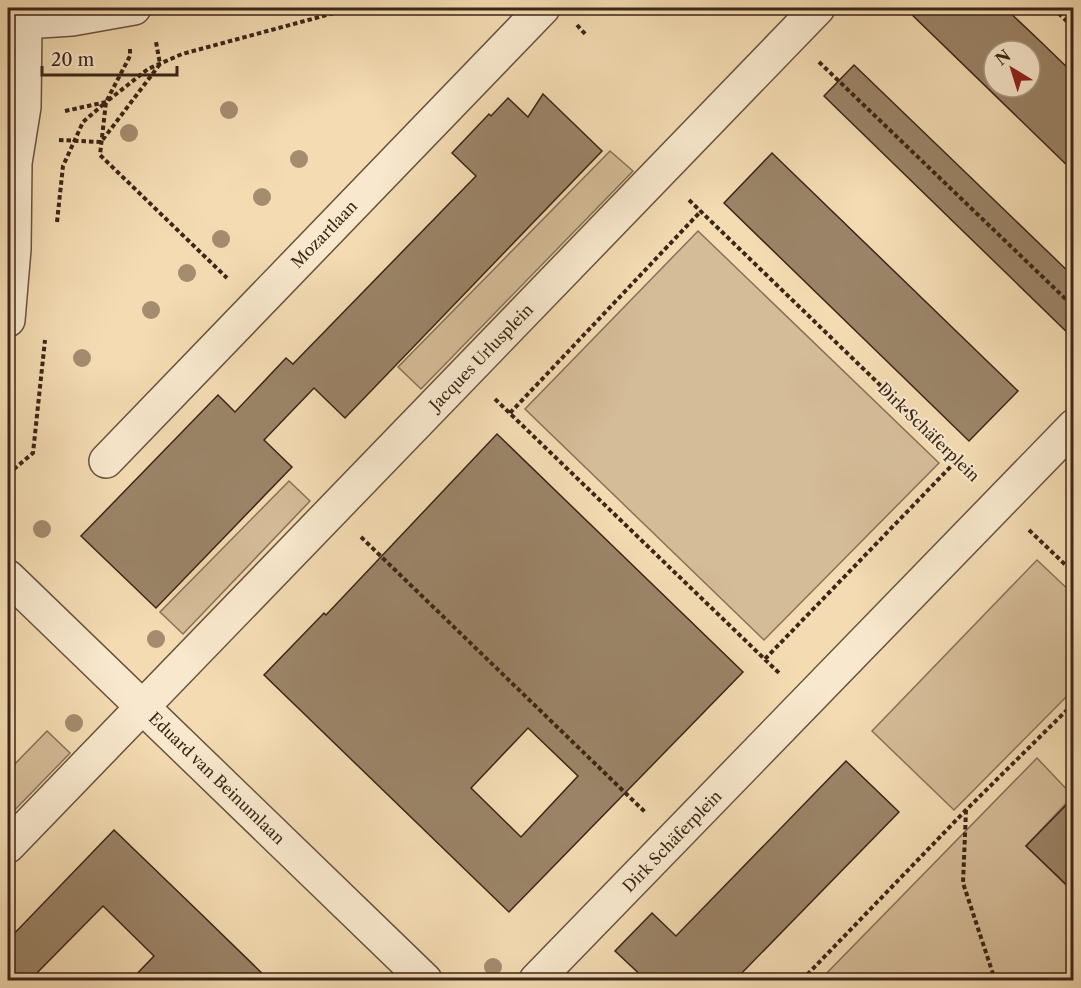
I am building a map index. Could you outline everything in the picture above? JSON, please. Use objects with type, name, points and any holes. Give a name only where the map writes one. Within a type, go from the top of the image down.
[{"type":"street","name":"Mozartlaan","points":[[105,461],[543,8]]},
{"type":"street","name":"Jacques Urlusplein","points":[[8,846],[818,8]]},
{"type":"street","points":[[8,320],[14,249],[15,163],[22,120],[18,18],[128,9]]},
{"type":"street","points":[[999,502],[1074,426]]},
{"type":"street","name":"Dirk Schäferplein","points":[[536,981],[999,502]]},
{"type":"street","name":"Eduard van Beinumlaan","points":[[8,577],[143,705],[424,981]]},
{"type":"path","points":[[22,120],[106,102],[148,69],[182,54],[353,8]]},
{"type":"path","points":[[1053,8],[1074,28]]},
{"type":"path","points":[[128,9],[130,56],[106,102],[100,155],[256,305]]},
{"type":"path","points":[[791,35],[1074,307]]},
{"type":"path","points":[[101,142],[160,63],[155,41]]},
{"type":"path","points":[[22,120],[74,142],[101,142]]},
{"type":"path","name":"Dirk Schäferplein","points":[[659,172],[958,459],[999,502]]},
{"type":"path","points":[[510,413],[700,211]]},
{"type":"path","points":[[467,371],[808,700]]},
{"type":"path","points":[[765,659],[958,459]]},
{"type":"path","points":[[999,502],[1074,573]]},
{"type":"path","points":[[334,510],[673,839]]},
{"type":"path","points":[[802,981],[966,810],[1074,703]]},
{"type":"path","points":[[966,810],[963,883],[995,981]]},
{"type":"shaded area","points":[[610,151],[633,171],[421,389],[398,367]]},
{"type":"shaded area","points":[[698,231],[939,463],[764,640],[525,409]]},
{"type":"shaded area","points":[[289,481],[310,501],[183,634],[160,612]]},
{"type":"shaded area","points":[[1037,560],[1073,594],[1073,690],[954,810],[872,731]]},
{"type":"shaded area","points":[[47,731],[70,753],[8,817],[8,771]]},
{"type":"shaded area","points":[[1037,758],[1073,796],[1026,846],[1073,892],[1073,980],[820,980]]},
{"type":"building","points":[[905,8],[1005,8],[1037,39],[982,39],[982,83]]},
{"type":"building","points":[[1042,43],[1074,74],[1074,172],[999,99],[1042,99]]},
{"type":"building","points":[[854,65],[1074,277],[1074,339],[824,96]]},
{"type":"building","points":[[543,94],[602,151],[345,418],[314,388],[264,440],[292,467],[156,608],[81,536],[218,395],[235,412],[286,358],[293,364],[476,176],[452,153],[489,114],[491,116],[508,98],[528,117]]},
{"type":"building","points":[[772,153],[1018,391],[969,441],[724,203]]},
{"type":"building","points":[[497,434],[743,672],[509,912],[264,675],[324,613],[326,615]],"holes":[[[528,728],[578,776],[521,837],[471,788]]]},
{"type":"building","points":[[846,761],[899,812],[734,981],[647,981],[615,951],[652,913],[676,936]]},
{"type":"building","points":[[1074,797],[1074,892],[1026,846]]},
{"type":"building","points":[[114,830],[270,981],[130,981],[154,956],[103,906],[29,981],[8,981],[8,940]]}]
